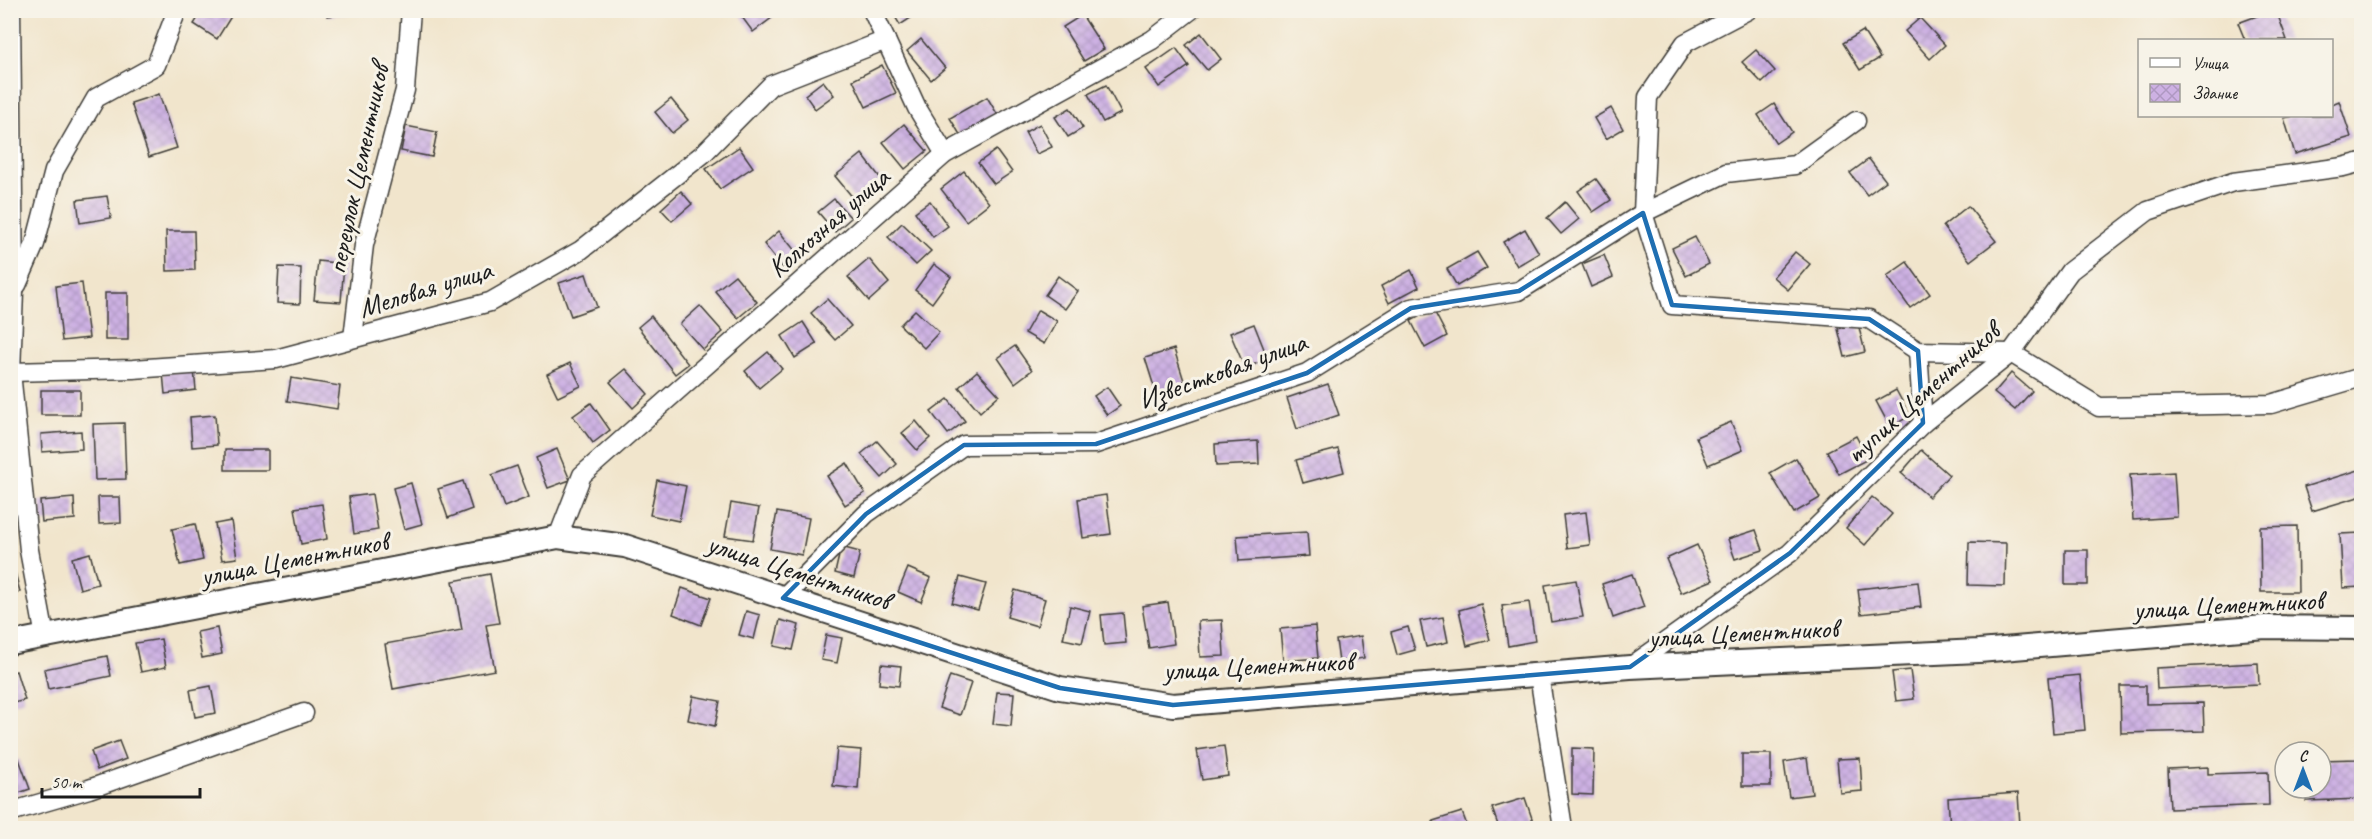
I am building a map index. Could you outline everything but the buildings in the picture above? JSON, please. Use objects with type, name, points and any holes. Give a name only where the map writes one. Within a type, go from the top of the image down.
[{"type":"street","points":[[11,10],[14,291],[11,372],[29,549],[45,637]]},
{"type":"street","points":[[14,291],[35,244],[54,171],[96,98],[156,65],[177,10]]},
{"type":"street","name":"переулок Цементников","points":[[353,338],[364,244],[405,90],[411,10]]},
{"type":"street","points":[[872,10],[917,108],[945,154]]},
{"type":"street","name":"Колхозная улица","points":[[558,537],[582,476],[945,154],[1152,39],[1191,10]]},
{"type":"street","points":[[1748,10],[1684,43],[1648,97],[1643,213],[1672,305],[1869,319],[1918,351],[2011,353],[2099,407],[2271,404],[2361,377]]},
{"type":"street","name":"Меловая улица","points":[[11,372],[133,369],[276,359],[489,302],[581,250],[703,154],[771,85],[886,40]]},
{"type":"street","name":"Известковая улица","points":[[783,598],[866,514],[964,445],[1096,444],[1307,373],[1411,309],[1519,291],[1643,213],[1726,173],[1795,165],[1856,121]]},
{"type":"street","name":"тупик Цементников","points":[[1630,667],[1790,553],[1923,423],[2011,353],[2070,272],[2148,211],[2233,182],[2343,167],[2361,162]]},
{"type":"street","points":[[1918,351],[1923,423]]},
{"type":"street","name":"улица Цементников","points":[[10,643],[558,537],[625,546],[1060,688],[1173,705],[1630,667],[1979,651],[2265,627],[2361,628]]},
{"type":"street","points":[[1539,675],[1563,828]]},
{"type":"street","points":[[10,812],[89,789],[304,713]]},
{"type":"highlighted area","points":[[1643,213],[1672,305],[1869,319],[1918,351],[1923,423],[1790,553],[1630,667],[1173,705],[1060,688],[783,598],[866,514],[964,445],[1096,444],[1307,373],[1411,308],[1519,291]]}]
